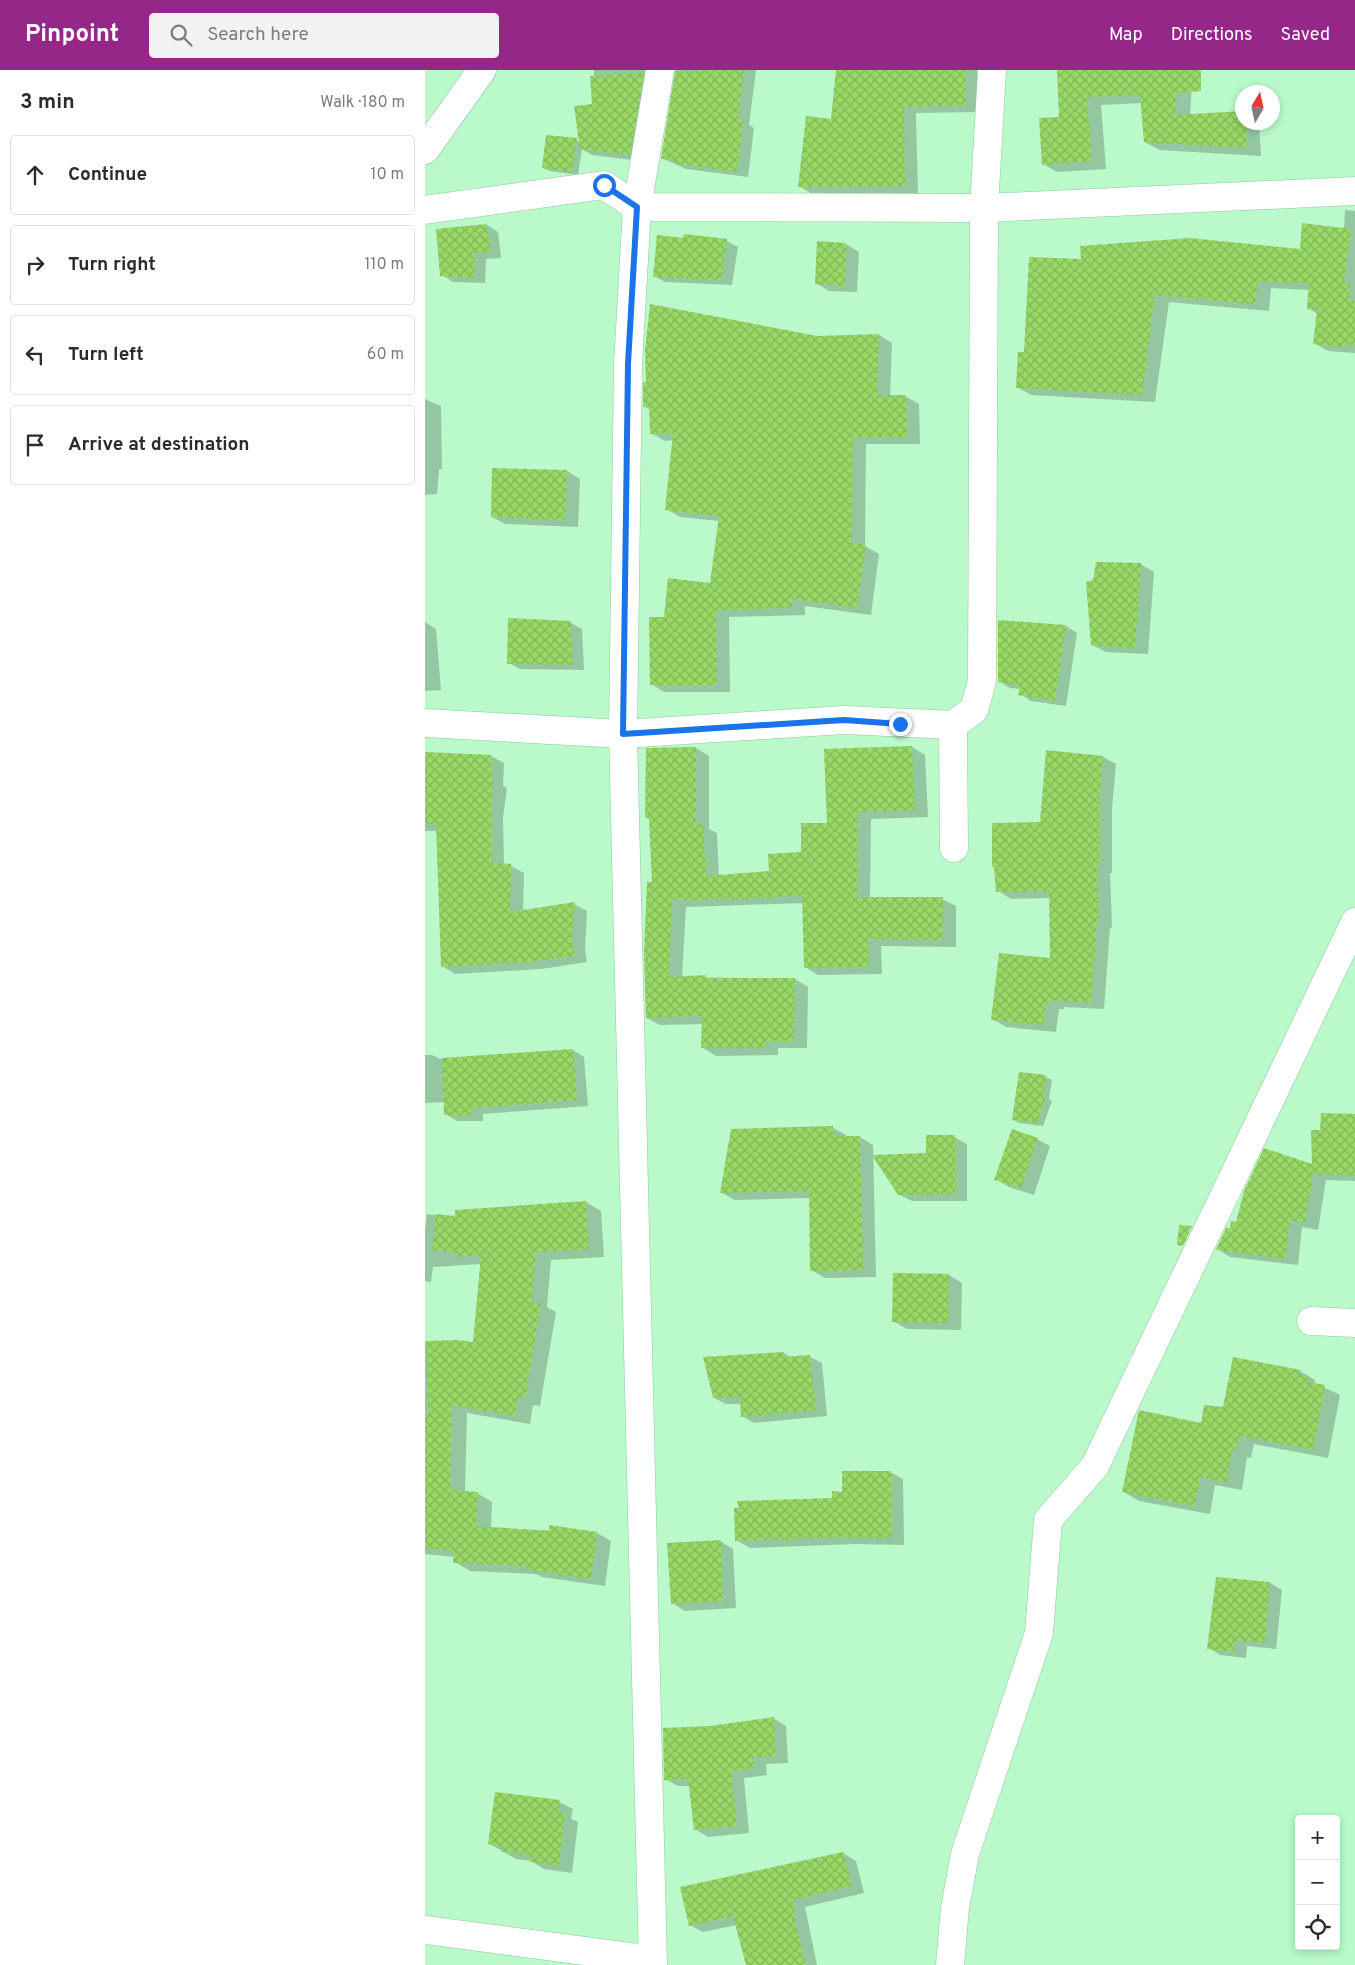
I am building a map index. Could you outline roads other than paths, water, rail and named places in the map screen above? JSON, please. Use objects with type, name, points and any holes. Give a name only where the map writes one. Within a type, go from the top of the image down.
[{"type":"street","points":[[425,150],[482,70]]},
{"type":"street","points":[[425,1930],[653,1962],[623,734],[628,364],[637,207],[660,70]]},
{"type":"street","points":[[425,723],[623,734],[844,720],[953,725],[974,710],[982,681],[985,208],[992,70]]},
{"type":"street","points":[[425,210],[604,185],[637,207],[985,208],[1355,191]]},
{"type":"street","points":[[953,725],[954,848]]},
{"type":"street","points":[[954,1964],[955,1908],[965,1854],[1039,1632],[1048,1520],[1095,1466],[1354,926]]},
{"type":"street","points":[[1311,1322],[1355,1323]]}]
